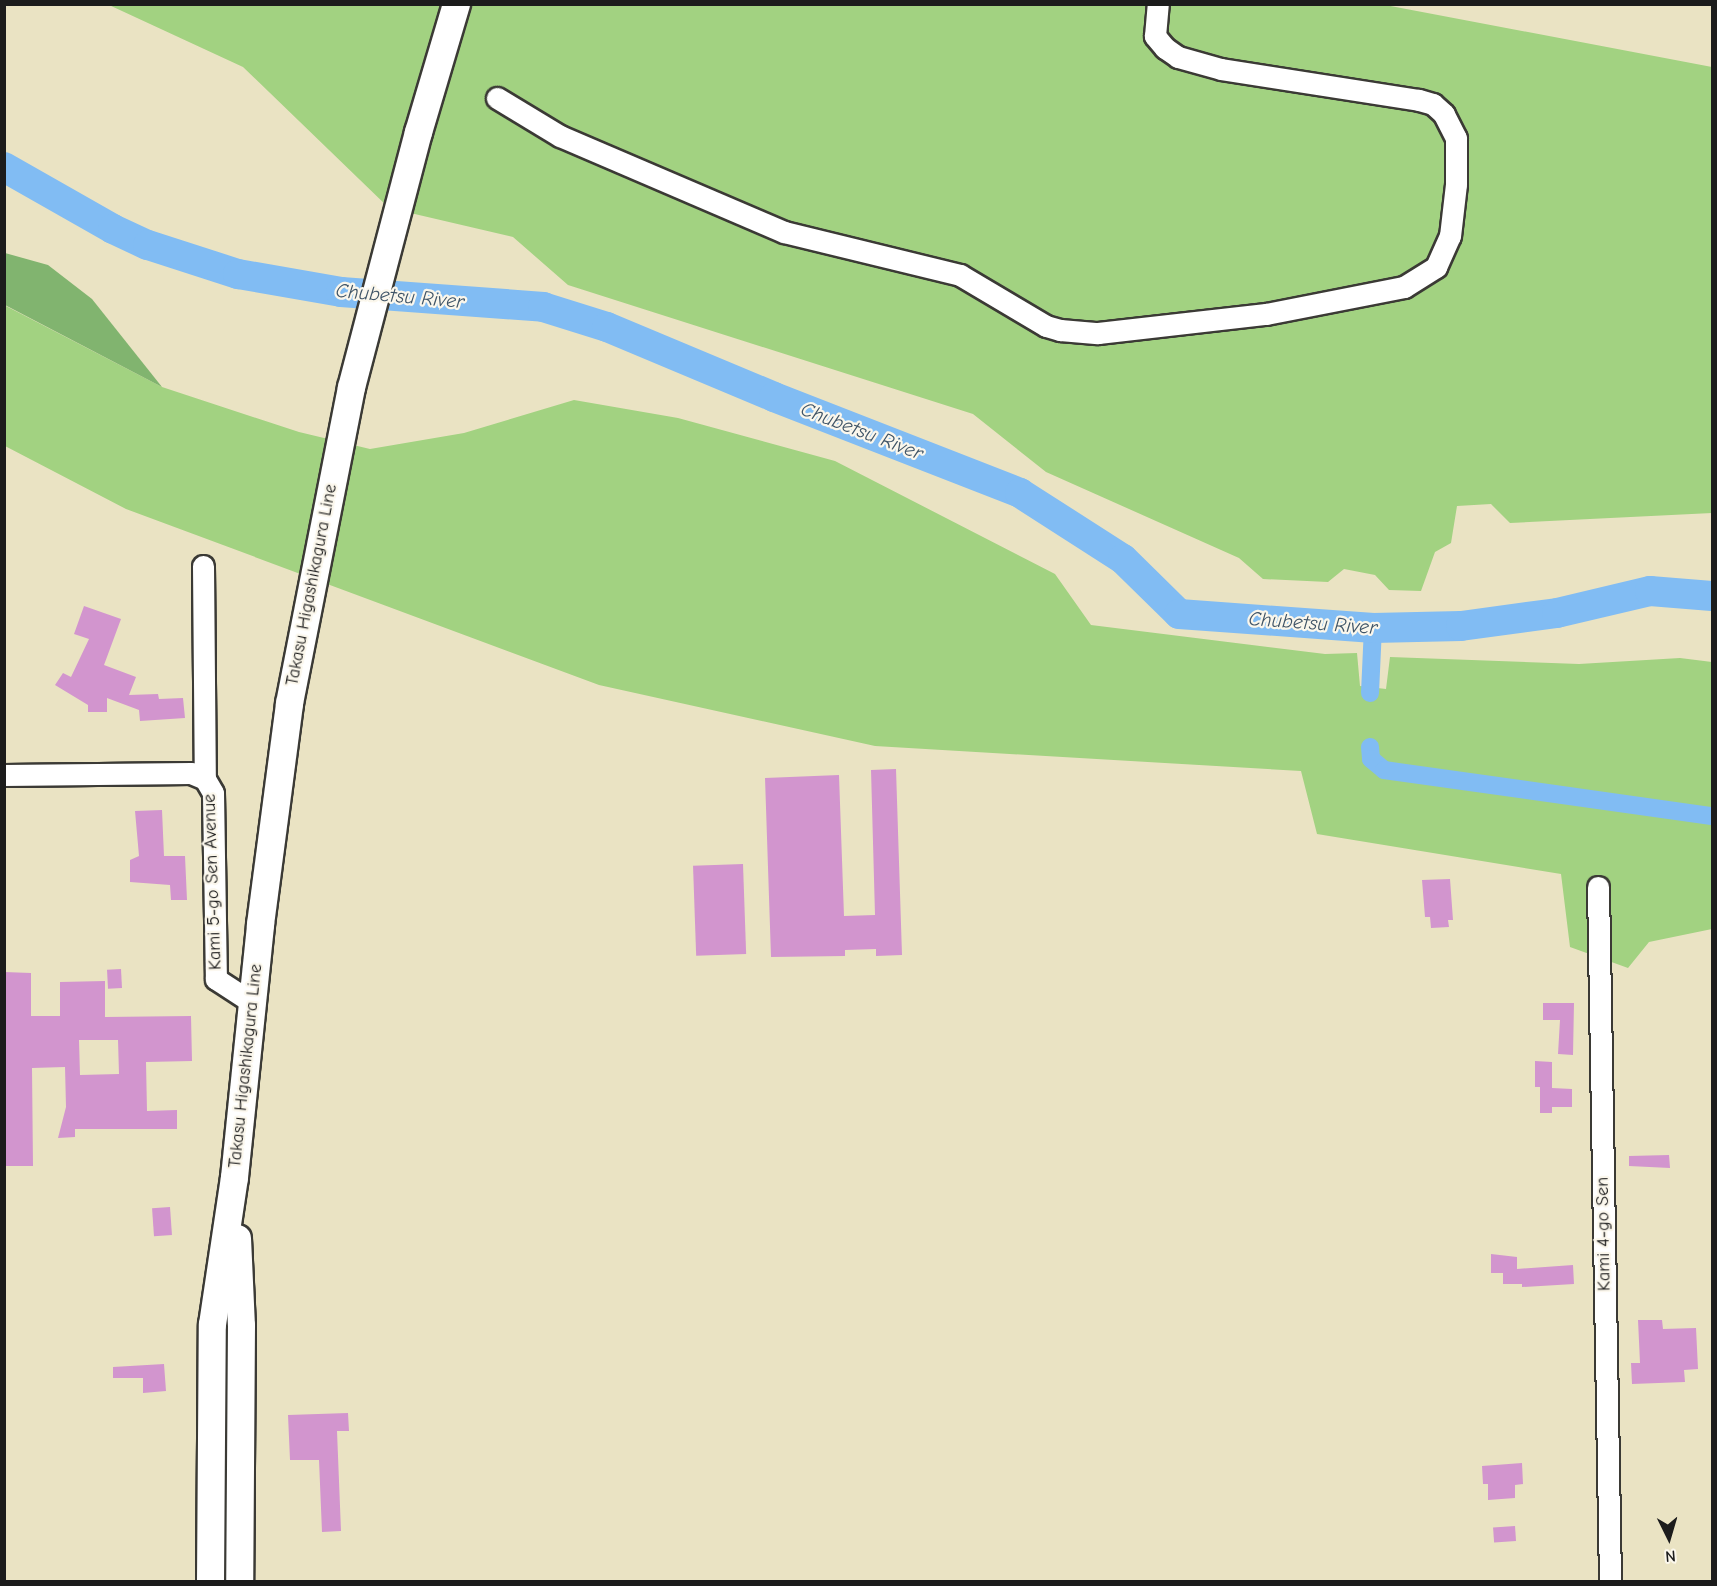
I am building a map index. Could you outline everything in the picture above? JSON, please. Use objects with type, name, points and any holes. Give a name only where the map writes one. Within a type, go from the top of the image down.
[{"type":"main road","name":"Takasu Higashikagura Line","points":[[210,1581],[212,1324],[234,1177],[260,924],[289,703],[323,522],[357,365],[418,132],[456,4]]},
{"type":"main road","name":"Takasu Higashikagura Line","points":[[234,1177],[241,1325],[238,1581]]},
{"type":"street","points":[[497,98],[560,136],[784,232],[960,275],[1046,326],[1060,330],[1098,333],[1266,314],[1404,287],[1436,267],[1450,236],[1456,184],[1456,138],[1444,114],[1433,104],[1419,100],[1221,69],[1178,57],[1165,48],[1155,36],[1158,4]]},
{"type":"street","points":[[4,775],[191,773],[205,779],[203,566]]},
{"type":"street","name":"Kami 5-go Sen Avenue","points":[[205,779],[213,793],[216,979],[253,1003]]},
{"type":"street","name":"Kami 4-go Sen","points":[[1598,887],[1610,1581]]},
{"type":"green space","points":[[1380,4],[1712,67],[1712,513],[1510,523],[1491,504],[1457,506],[1451,543],[1435,552],[1421,591],[1389,590],[1375,575],[1344,569],[1328,582],[1263,579],[1239,558],[1046,472],[973,414],[568,285],[513,237],[389,208],[243,67],[109,5]]},
{"type":"green space","points":[[5,253],[48,265],[92,299],[162,387],[5,305]]},
{"type":"green space","points":[[4,305],[162,387],[299,432],[370,449],[464,433],[574,400],[678,418],[835,461],[1055,574],[1091,625],[1325,654],[1357,653],[1360,686],[1386,689],[1390,657],[1579,664],[1680,658],[1712,662],[1712,929],[1649,942],[1628,968],[1570,947],[1561,874],[1317,834],[1301,771],[875,746],[599,685],[126,509],[5,446]]},
{"type":"building","points":[[84,606],[121,619],[104,665],[136,677],[129,695],[158,694],[159,699],[183,698],[185,718],[140,721],[139,710],[107,698],[107,712],[88,712],[88,705],[55,685],[63,673],[71,677],[89,639],[74,634]]},
{"type":"building","points":[[896,769],[902,955],[876,956],[876,949],[845,950],[845,956],[771,957],[765,778],[839,775],[844,916],[875,915],[871,770]]},
{"type":"building","points":[[162,810],[164,856],[185,856],[187,900],[171,900],[170,885],[130,882],[130,860],[139,856],[135,811]]},
{"type":"building","points":[[743,864],[746,954],[696,956],[693,866]]},
{"type":"building","points":[[1450,879],[1453,920],[1448,920],[1449,927],[1431,928],[1430,917],[1425,917],[1422,880]]},
{"type":"building","points":[[121,969],[122,988],[108,989],[107,970]]},
{"type":"building","points":[[4,972],[31,973],[31,1016],[60,1016],[60,982],[105,981],[105,1017],[191,1016],[192,1061],[146,1062],[147,1111],[177,1110],[177,1129],[75,1129],[75,1137],[58,1138],[66,1107],[65,1067],[32,1068],[33,1166],[4,1166]],"holes":[[[79,1040],[118,1040],[119,1074],[80,1075]]]},
{"type":"building","points":[[1543,1003],[1574,1003],[1573,1055],[1558,1054],[1560,1020],[1543,1020]]},
{"type":"building","points":[[1535,1061],[1552,1062],[1552,1088],[1572,1089],[1572,1107],[1552,1107],[1552,1113],[1540,1113],[1540,1087],[1535,1087]]},
{"type":"building","points":[[1669,1155],[1670,1168],[1629,1166],[1629,1156]]},
{"type":"building","points":[[170,1207],[172,1235],[154,1236],[152,1208]]},
{"type":"building","points":[[1491,1254],[1517,1257],[1517,1269],[1573,1265],[1574,1284],[1522,1287],[1522,1284],[1503,1284],[1503,1273],[1491,1273]]},
{"type":"building","points":[[1638,1320],[1662,1320],[1663,1329],[1696,1328],[1698,1369],[1684,1370],[1685,1382],[1632,1384],[1631,1363],[1640,1363]]},
{"type":"building","points":[[164,1364],[166,1391],[143,1393],[143,1378],[113,1378],[113,1367]]},
{"type":"building","points":[[348,1413],[349,1431],[337,1431],[341,1531],[322,1532],[319,1460],[290,1460],[288,1415]]},
{"type":"building","points":[[1522,1463],[1523,1484],[1515,1485],[1515,1498],[1488,1500],[1488,1484],[1483,1484],[1482,1466]]},
{"type":"building","points":[[1515,1526],[1516,1541],[1494,1542],[1493,1528]]},
{"type":"waterway","name":"Chubetsu River","points":[[4,167],[113,229],[148,245],[238,274],[341,292],[543,307],[607,327],[774,397],[1020,493],[1123,559],[1179,614],[1373,628],[1461,626],[1557,613],[1650,591],[1712,596]]},
{"type":"waterway","points":[[1370,693],[1373,628]]},
{"type":"waterway","points":[[1370,747],[1371,759],[1384,770],[1712,816]]}]
